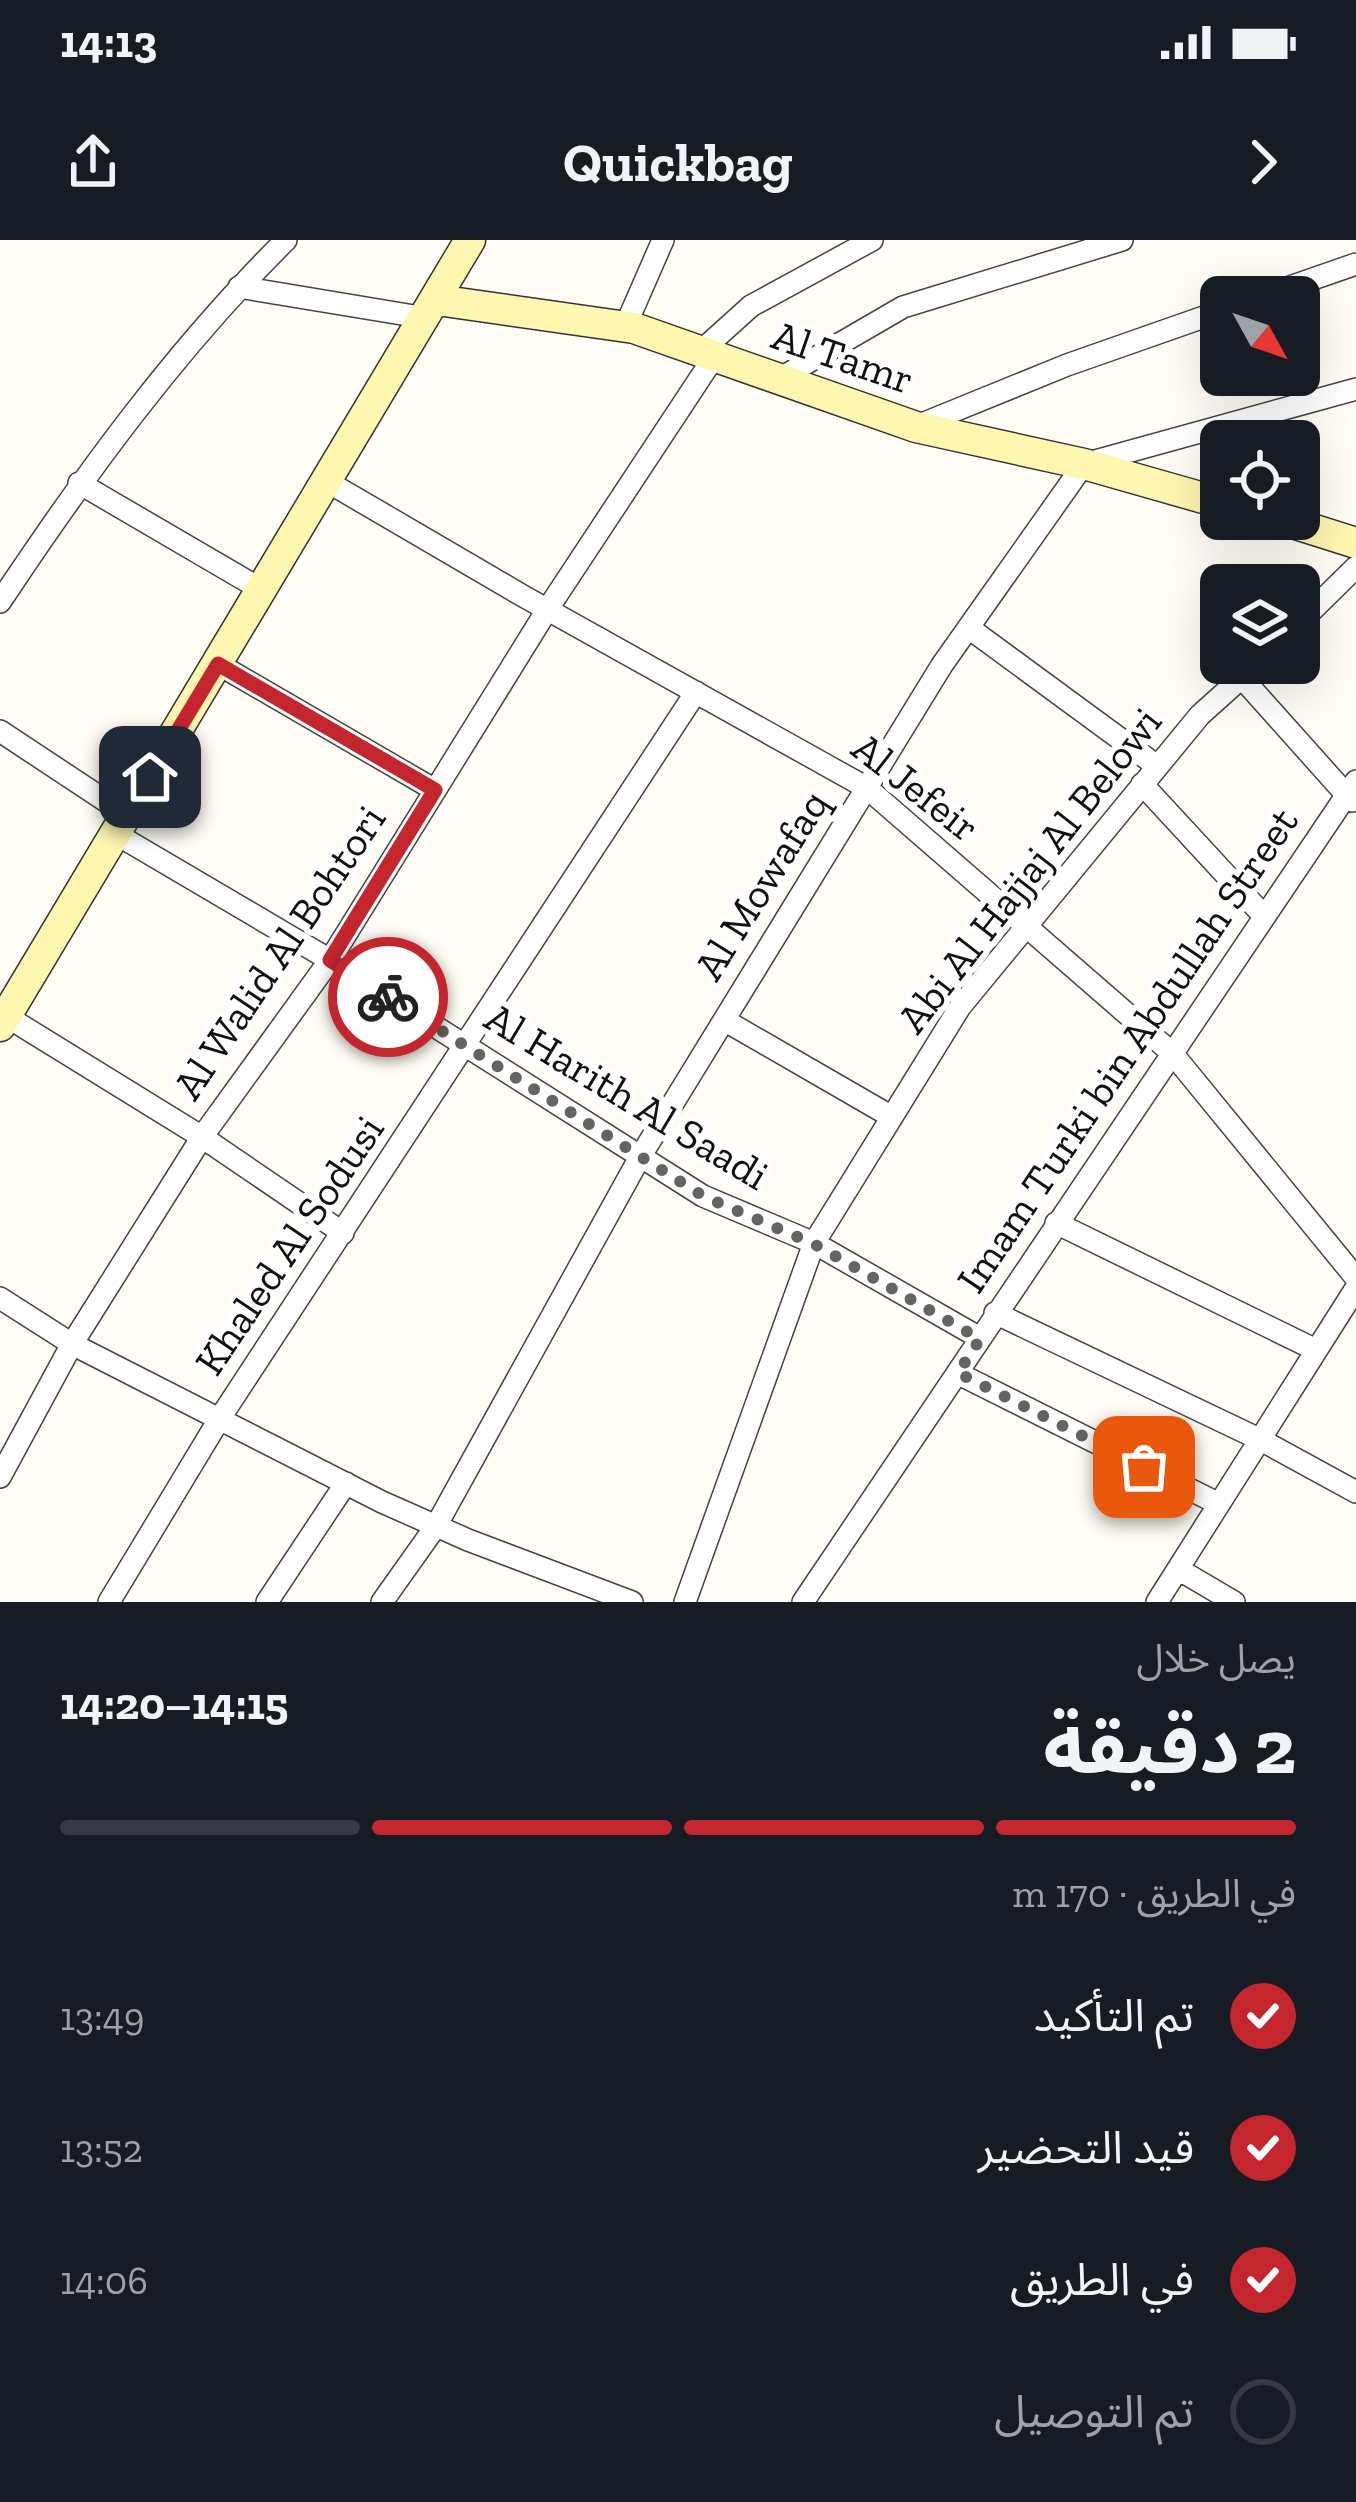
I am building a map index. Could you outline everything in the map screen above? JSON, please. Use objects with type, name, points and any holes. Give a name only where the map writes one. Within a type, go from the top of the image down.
[{"type":"street","points":[[0,602],[80,483],[239,287],[286,240]]},
{"type":"street","points":[[343,1233],[202,1137],[3,1021],[470,240]]},
{"type":"street","points":[[625,326],[663,240]]},
{"type":"street","name":"Al Walid Al Bohtori","points":[[0,1477],[72,1344],[202,1137],[330,960],[707,355],[751,306],[872,240]]},
{"type":"street","points":[[778,380],[903,307],[1122,240]]},
{"type":"street","points":[[1320,277],[1356,264]]},
{"type":"street","points":[[239,287],[431,309]]},
{"type":"street","name":"Al Tamr","points":[[431,309],[625,326],[916,427],[1084,464],[1200,497]]},
{"type":"street","points":[[916,427],[1067,365],[1200,318]]},
{"type":"street","points":[[1084,464],[1356,388]]},
{"type":"street","name":"Al Mowafaq","points":[[382,1602],[436,1526],[640,1157],[867,788],[969,628],[1084,464]]},
{"type":"street","name":"Al Jefeir","points":[[328,482],[867,788],[1172,1053],[1356,1278]]},
{"type":"street","points":[[80,483],[262,590]]},
{"type":"street","points":[[1320,532],[1356,543]]},
{"type":"street","points":[[1320,602],[1356,567]]},
{"type":"street","points":[[969,628],[1157,766]]},
{"type":"street","points":[[218,664],[435,790]]},
{"type":"street","name":"Abi Al Hajjaj Al Belowi","points":[[685,1602],[814,1244],[960,1007],[1200,715],[1235,684]]},
{"type":"street","points":[[1261,684],[1353,794]]},
{"type":"street","name":"Khaled Al Sodusi","points":[[109,1602],[220,1418],[696,692]]},
{"type":"street","name":"Al Harith Al Saadi","points":[[0,730],[122,824],[640,1157],[703,1196],[814,1244],[980,1339]]},
{"type":"street","points":[[1142,784],[1264,916]]},
{"type":"street","name":"Imam Turki bin Abdullah Street","points":[[803,1602],[1264,916],[1353,794]]},
{"type":"street","points":[[724,1020],[892,1117]]},
{"type":"street","points":[[1057,1223],[1316,1350]]},
{"type":"street","points":[[1157,1602],[1356,1288]]},
{"type":"street","points":[[0,1298],[72,1344],[346,1483],[436,1526],[632,1602]]},
{"type":"street","points":[[995,1313],[1259,1439],[1356,1492]]},
{"type":"street","points":[[958,1373],[1219,1504]]},
{"type":"street","points":[[267,1602],[346,1483]]},
{"type":"street","points":[[1178,1569],[1234,1602]]},
{"type":"way so far","points":[[388,997],[703,1196],[814,1244],[980,1339],[958,1373],[1144,1467]]},
{"type":"route","points":[[150,777],[218,664],[435,790],[330,960],[388,997]]}]
